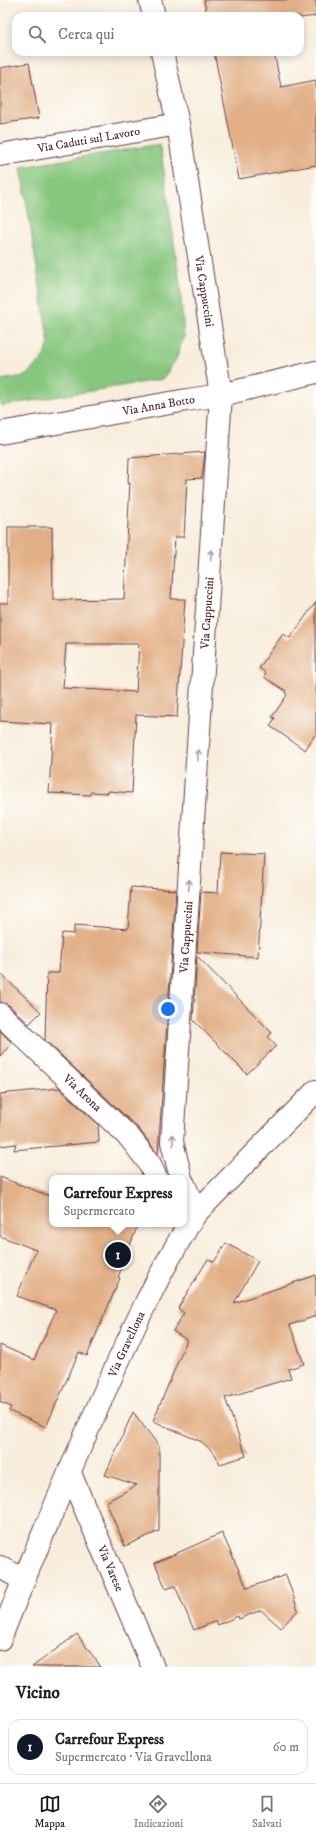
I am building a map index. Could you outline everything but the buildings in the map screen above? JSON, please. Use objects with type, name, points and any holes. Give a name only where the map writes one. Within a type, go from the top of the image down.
[{"type":"street","points":[[150,0],[153,12]]},
{"type":"street","name":"Via Cappuccini","points":[[163,56],[178,124],[221,395],[172,1142],[181,1175]]},
{"type":"street","name":"Via Caduti sul Lavoro","points":[[0,155],[178,124]]},
{"type":"street","name":"Via Anna Botto","points":[[0,433],[221,395],[316,372]]},
{"type":"street","name":"Via Arona","points":[[0,1014],[130,1138],[150,1164],[155,1175]]},
{"type":"street","name":"Via Gravellona","points":[[187,1222],[316,1091]]},
{"type":"street","points":[[187,1191],[196,1213]]},
{"type":"street","name":"Via Gravellona","points":[[0,1639],[69,1471],[178,1230]]},
{"type":"street","name":"Via Varese","points":[[69,1471],[152,1667]]},
{"type":"street","points":[[0,1567],[24,1580]]},
{"type":"green space","points":[[160,144],[180,284],[184,337],[176,359],[163,379],[0,406],[0,380],[25,376],[43,358],[49,344],[21,167]]},
{"type":"place","name":"Carrefour Express","points":[[118,1255]]}]
